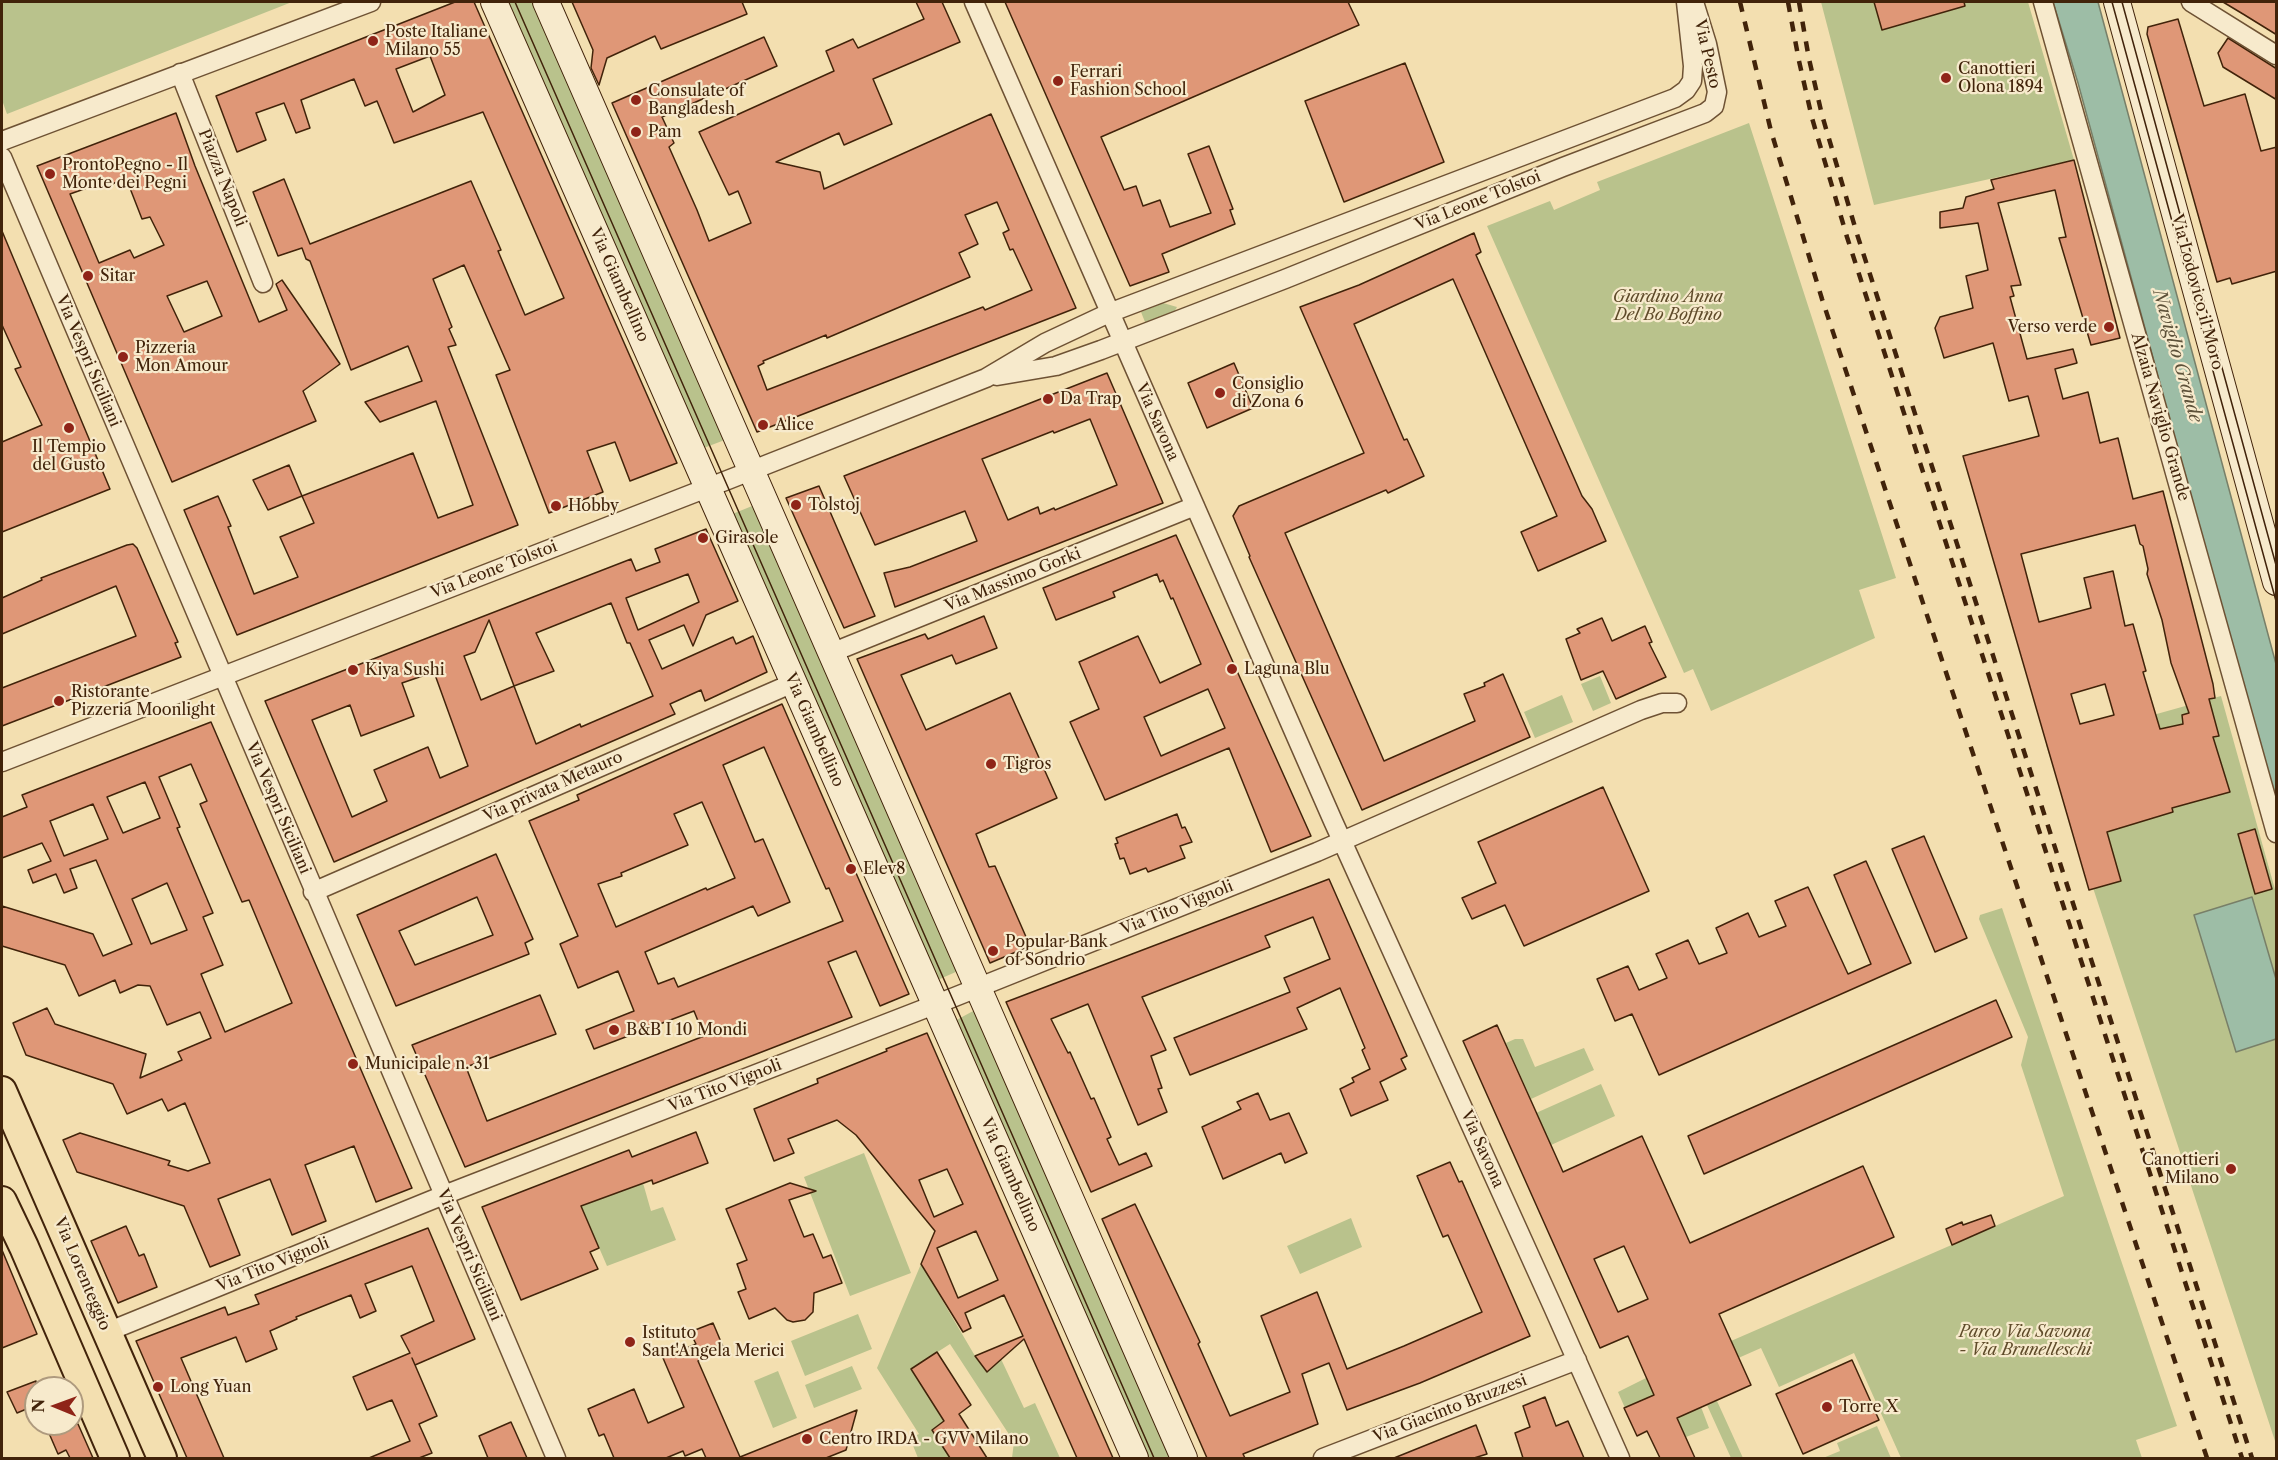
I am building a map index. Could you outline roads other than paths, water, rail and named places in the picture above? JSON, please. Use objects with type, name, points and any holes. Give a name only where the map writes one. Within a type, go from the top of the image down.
[{"type":"main road","name":"Via Lorenteggio","points":[[2,1091],[162,1458]]},
{"type":"main road","points":[[2,1201],[9,1237],[115,1458]]},
{"type":"street","points":[[2,141],[371,2]]},
{"type":"street","name":"Via Giambellino","points":[[494,2],[1135,1458]]},
{"type":"street","points":[[546,2],[1184,1458]]},
{"type":"street","name":"Via Savona","points":[[974,2],[1342,841],[1620,1458]]},
{"type":"street","name":"Via Pesto","points":[[1686,2],[1693,66],[1692,81]]},
{"type":"street","name":"Via Pesto","points":[[1693,2],[1716,78],[1718,92],[1714,106]]},
{"type":"street","name":"Alzaia Naviglio Grande","points":[[2043,2],[2277,833]]},
{"type":"street","name":"Via Lodovico il Moro","points":[[2117,2],[2277,582]]},
{"type":"street","points":[[2191,2],[2277,55]]},
{"type":"street","name":"Piazza Napoli","points":[[180,73],[263,283]]},
{"type":"street","name":"Via Leone Tolstoi","points":[[2,762],[986,378],[1045,343],[1109,313],[1675,98],[1686,90],[1692,81]]},
{"type":"street","name":"Via Leone Tolstoi","points":[[986,378],[1056,366],[1123,341],[1705,113],[1714,106]]},
{"type":"street","points":[[1639,111],[1648,121],[1647,135]]},
{"type":"street","name":"Via Vespri Siciliani","points":[[2,157],[221,676],[556,1458]]},
{"type":"street","points":[[1301,240],[1295,247],[1294,254],[1300,266],[1309,269]]},
{"type":"street","name":"Via Massimo Gorki","points":[[831,653],[1195,506]]},
{"type":"street","name":"Via privata Metauro","points":[[314,892],[793,683]]},
{"type":"street","points":[[1342,841],[1641,710],[1662,703],[1677,702]]},
{"type":"street","name":"Via Tito Vignoli","points":[[107,1332],[444,1195],[978,988],[1342,841]]},
{"type":"street","name":"Via Giacinto Bruzzesi","points":[[1323,1458],[1577,1360]]},
{"type":"water","name":"Naviglio Grande","points":[[2053,2],[2098,2],[2276,664],[2276,822],[2241,701],[2152,354],[2078,83]]},
{"type":"water","points":[[2252,897],[2276,979],[2276,1039],[2236,1052],[2194,915]]},
{"type":"tram line","points":[[515,2],[1154,1458]]},
{"type":"tram line","points":[[2112,2],[2276,601]]},
{"type":"tram line","points":[[2122,2],[2276,565]]},
{"type":"railway","points":[[1740,2],[1771,131],[1822,299],[2207,1458]]},
{"type":"railway","points":[[1788,2],[1812,118],[1847,237],[2242,1458]]},
{"type":"railway","points":[[1799,2],[1822,115],[1857,234],[2252,1458]]},
{"type":"place","name":"Poste Italiane Milano 55","points":[[373,41]]},
{"type":"place","name":"Canottieri Olona 1894","points":[[1946,78]]},
{"type":"place","name":"Ferrari Fashion School","points":[[1058,81]]},
{"type":"place","name":"Consulate of Bangladesh","points":[[636,100]]},
{"type":"place","name":"Pam","points":[[636,132]]},
{"type":"place","name":"ProntoPegno - Il Monte dei Pegni","points":[[50,174]]},
{"type":"place","name":"Sitar","points":[[88,276]]},
{"type":"place","name":"Verso verde","points":[[2109,327]]},
{"type":"place","name":"Pizzeria Mon Amour","points":[[123,357]]},
{"type":"place","name":"Consiglio di Zona 6","points":[[1220,393]]},
{"type":"place","name":"Da Trap","points":[[1048,399]]},
{"type":"place","name":"Alice","points":[[763,425]]},
{"type":"place","name":"Il Tempio del Gusto","points":[[69,428]]},
{"type":"place","name":"Tolstoj","points":[[796,505]]},
{"type":"place","name":"Hobby","points":[[556,506]]},
{"type":"place","name":"Girasole","points":[[703,538]]},
{"type":"place","name":"Laguna Blu","points":[[1232,669]]},
{"type":"place","name":"Kiya Sushi","points":[[353,670]]},
{"type":"place","name":"Ristorante Pizzeria Moonlight","points":[[59,701]]},
{"type":"place","name":"Tigros","points":[[991,764]]},
{"type":"place","name":"Elev8","points":[[851,869]]},
{"type":"place","name":"Popular Bank of Sondrio","points":[[993,951]]},
{"type":"place","name":"B&B I 10 Mondi","points":[[614,1030]]},
{"type":"place","name":"Municipale n. 31","points":[[353,1064]]},
{"type":"place","name":"Canottieri Milano","points":[[2231,1169]]},
{"type":"place","name":"Istituto Sant'Angela Merici","points":[[630,1342]]},
{"type":"place","name":"Long Yuan","points":[[158,1387]]},
{"type":"place","name":"Torre X","points":[[1827,1407]]},
{"type":"place","name":"Centro IRDA - GVV Milano","points":[[807,1439]]},
{"type":"park label","name":"Giardino Anna Del Bo Boffino","points":[[1668,306]]},
{"type":"park label","name":"Parco Via Savona - Via Brunelleschi","points":[[2025,1341]]}]
